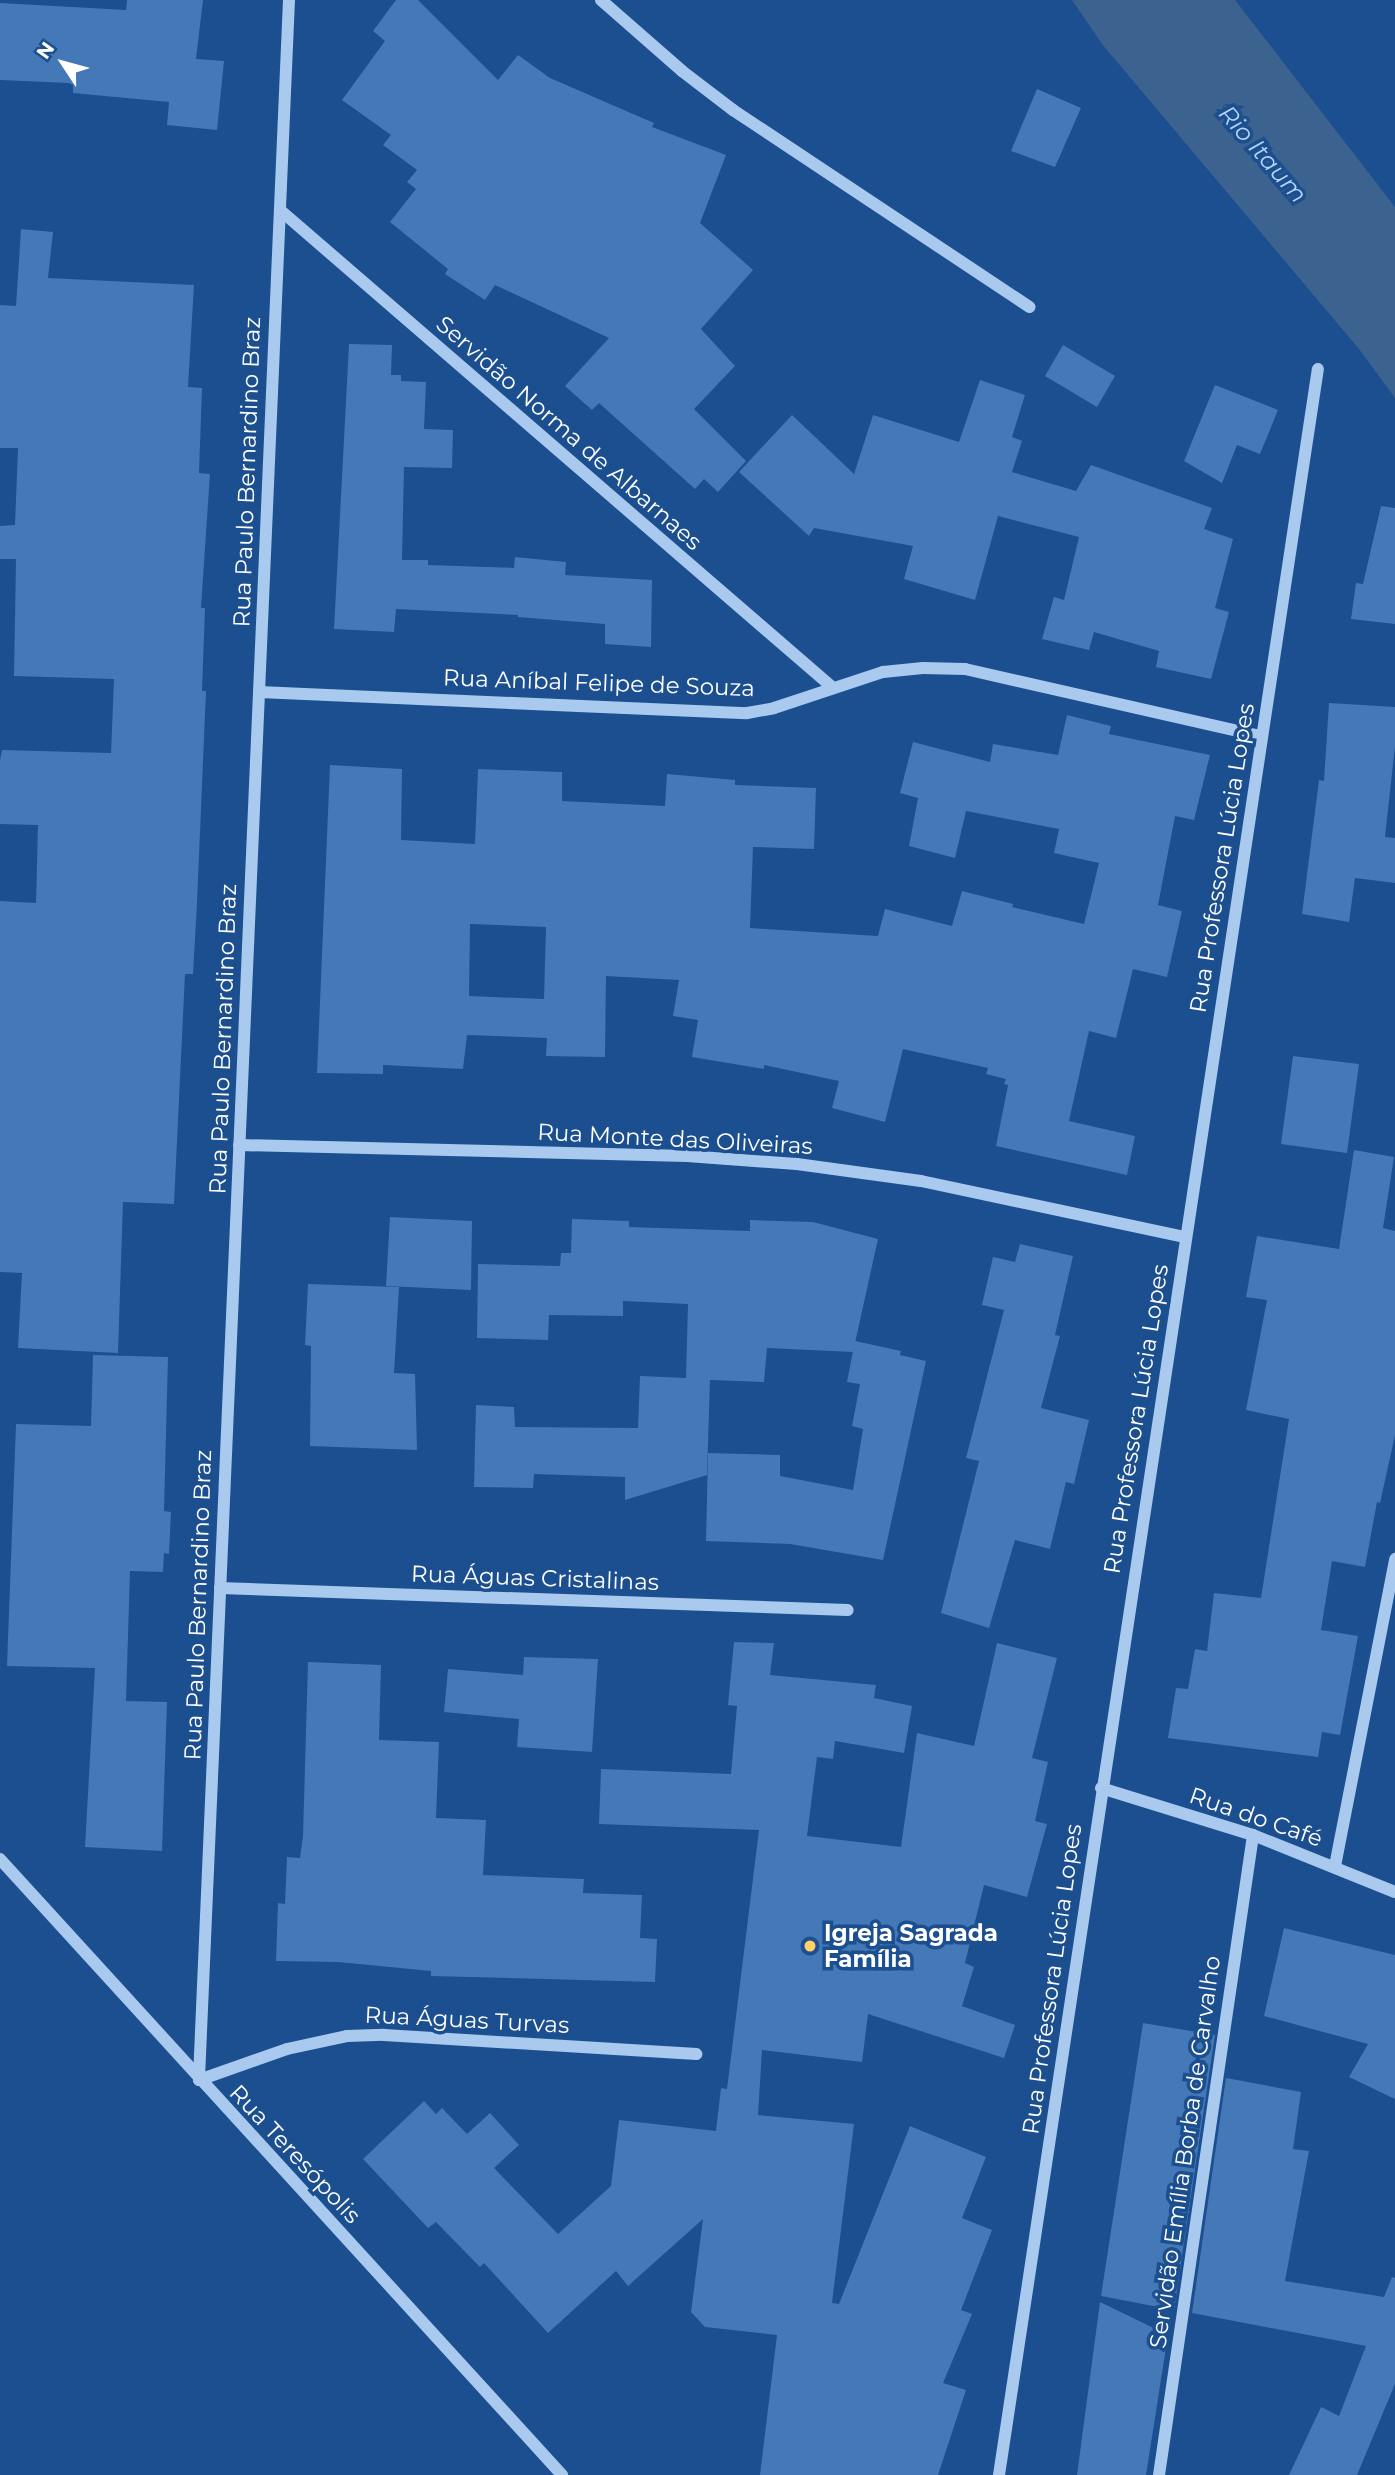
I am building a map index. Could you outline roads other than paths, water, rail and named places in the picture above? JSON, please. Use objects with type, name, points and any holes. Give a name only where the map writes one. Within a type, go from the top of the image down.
[{"type":"street","name":"Rua Paulo Bernardino Braz","points":[[199,2080],[289,0]]},
{"type":"street","points":[[601,0],[682,71],[733,110],[1030,306]]},
{"type":"street","name":"Servidão Norma de Albarnaes","points":[[280,210],[832,687]]},
{"type":"street","name":"Rua Professora Lúcia Lopes","points":[[999,2475],[1318,369]]},
{"type":"street","name":"Rua Aníbal Felipe de Souza","points":[[259,692],[747,712],[774,708],[883,672],[965,669],[1262,736]]},
{"type":"street","name":"Rua Monte das Oliveiras","points":[[239,1146],[687,1156],[797,1164],[921,1181],[1185,1237]]},
{"type":"street","points":[[1335,1866],[1395,1559]]},
{"type":"street","name":"Rua Águas Cristalinas","points":[[220,1588],[848,1610]]},
{"type":"street","name":"Rua do Café","points":[[1101,1788],[1253,1835],[1395,1892]]},
{"type":"street","name":"Servidão Emília Borba de Carvalho","points":[[1159,2475],[1253,1835]]},
{"type":"street","name":"Rua Teresópolis","points":[[0,1859],[562,2475]]},
{"type":"street","name":"Rua Águas Turvas","points":[[199,2080],[286,2049],[347,2036],[397,2036],[696,2054]]},
{"type":"water","name":"Rio Itaum","points":[[1072,0],[1235,0],[1395,207],[1395,398],[1359,349],[1102,44]]},
{"type":"place","name":"Igreja Sagrada Família","points":[[810,1946]]}]
